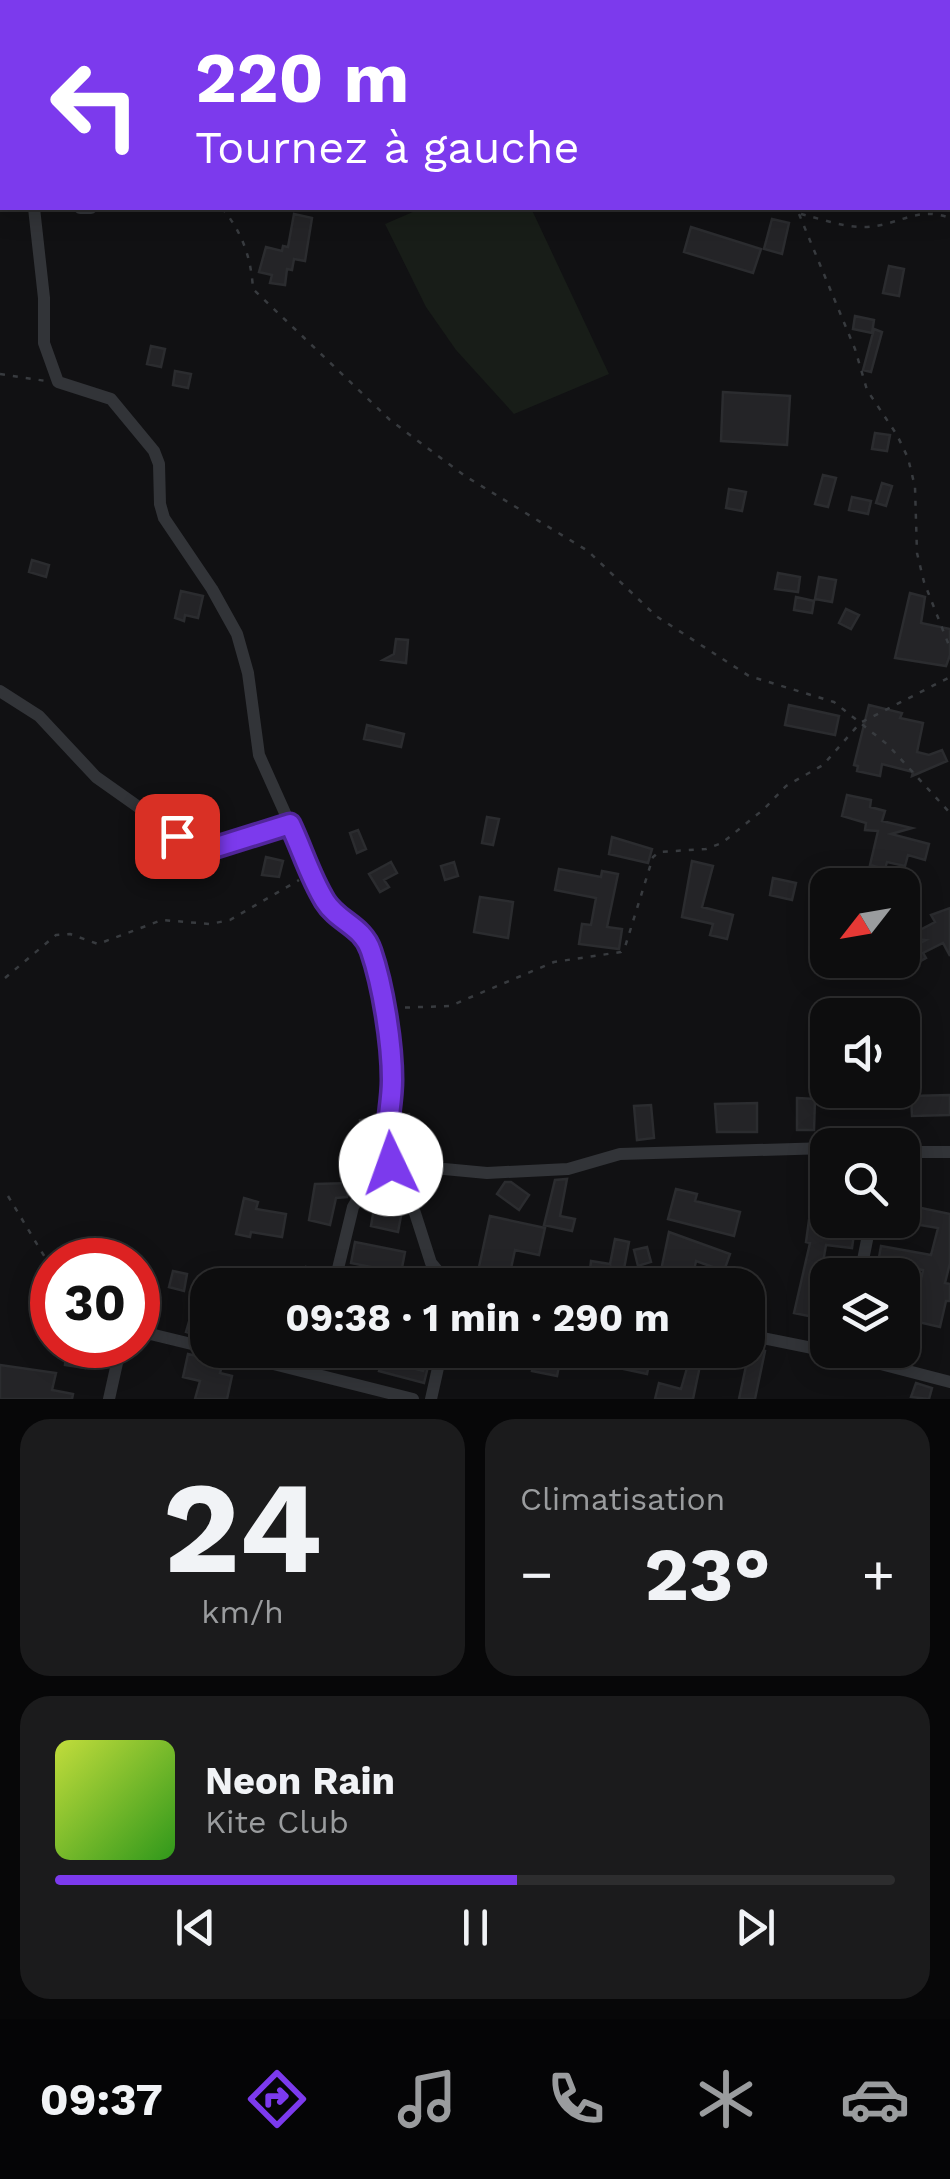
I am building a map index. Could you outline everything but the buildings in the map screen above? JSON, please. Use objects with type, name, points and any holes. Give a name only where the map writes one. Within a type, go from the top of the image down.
[{"type":"street","points":[[34,210],[44,298],[44,343],[58,382],[111,400],[154,452],[159,464],[164,518],[237,634],[248,673],[260,755],[290,824],[336,915],[365,936],[371,951],[392,1085],[386,1150],[353,1207],[338,1268]]},
{"type":"street","points":[[0,691],[38,716],[96,776],[196,847],[207,850],[290,824]]},
{"type":"street","points":[[391,1164],[487,1173],[568,1169],[620,1154],[810,1149]]},
{"type":"street","points":[[386,1150],[435,1268]]},
{"type":"street","points":[[920,1152],[950,1152]]},
{"type":"street","points":[[160,1336],[190,1344]]},
{"type":"street","points":[[765,1338],[810,1346]]},
{"type":"street","points":[[109,1399],[116,1368]]},
{"type":"street","points":[[297,1368],[412,1399]]},
{"type":"street","points":[[315,1372],[316,1368]]},
{"type":"street","points":[[431,1399],[438,1368]]},
{"type":"street","points":[[900,1368],[950,1382]]},
{"type":"path","points":[[224,210],[237,228],[252,262],[253,289],[390,420],[465,476],[588,551],[656,616],[749,676],[834,702],[888,745],[950,813]]},
{"type":"path","points":[[950,218],[935,212],[920,213],[866,227],[799,214],[855,349],[867,390],[908,458],[915,487],[917,553],[950,648]]},
{"type":"path","points":[[0,374],[58,382]]},
{"type":"path","points":[[382,1009],[450,1006],[554,962],[621,952],[653,857],[659,852],[706,849],[722,842],[764,810],[796,778],[823,765],[860,722],[950,677]]},
{"type":"path","points":[[5,978],[56,934],[70,934],[98,944],[162,920],[210,924],[230,920],[312,873]]},
{"type":"path","points":[[8,1196],[33,1238]]},
{"type":"shaded area","points":[[417,210],[532,210],[609,374],[514,414],[456,350],[426,307],[385,224]]},
{"type":"route","points":[[177,836],[207,850],[290,824],[324,900],[336,915],[365,936],[392,1065],[386,1129],[391,1164]]}]
